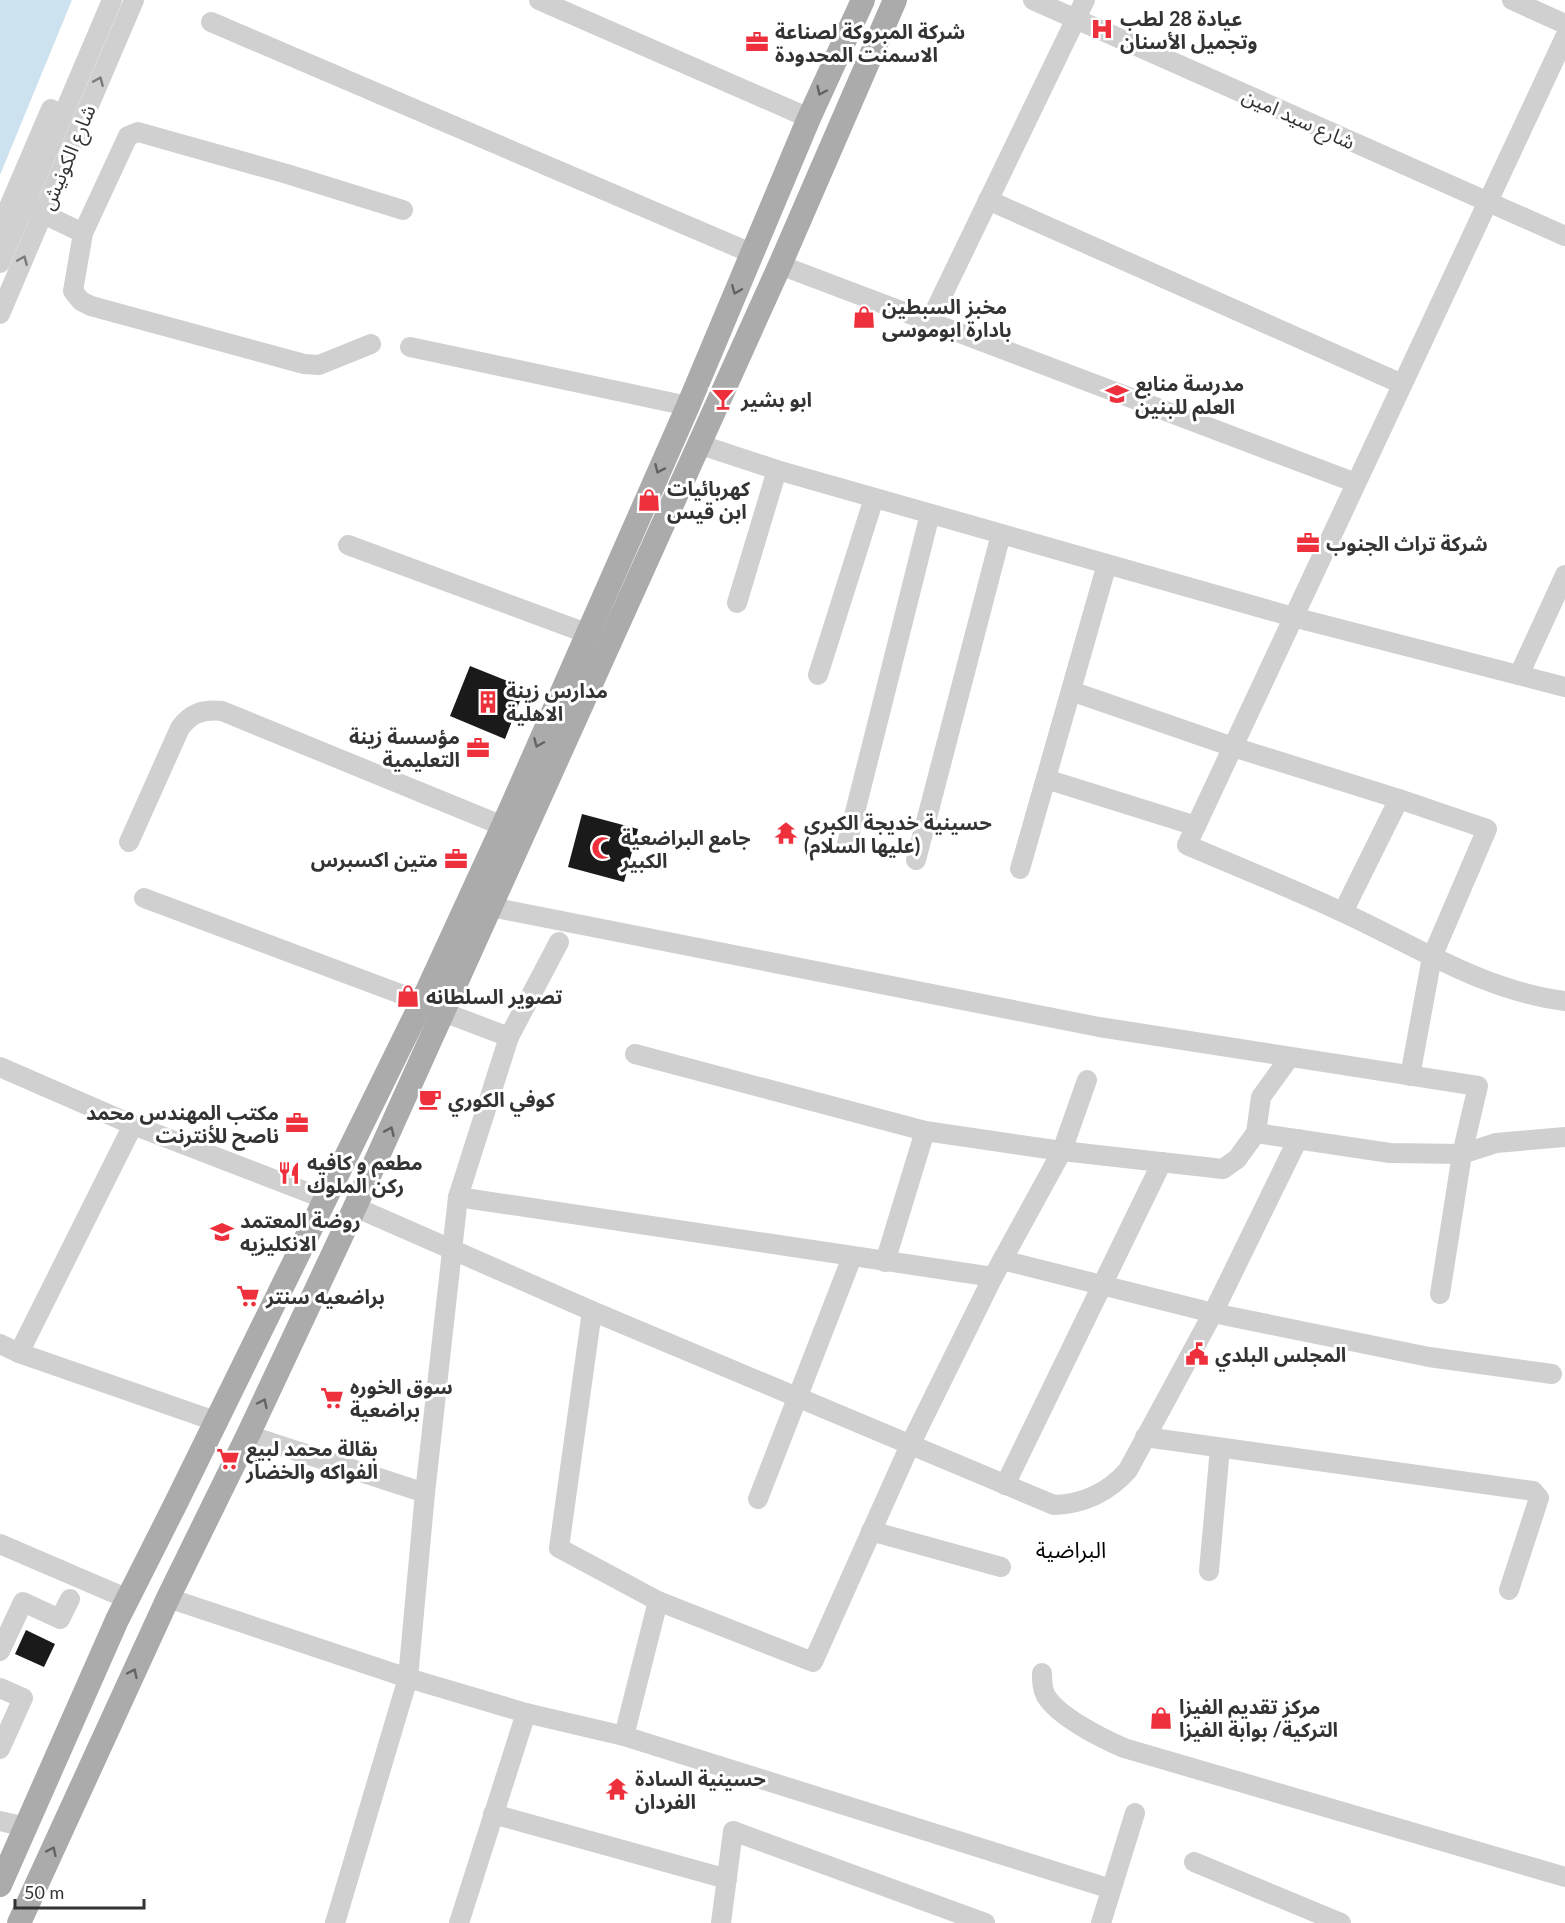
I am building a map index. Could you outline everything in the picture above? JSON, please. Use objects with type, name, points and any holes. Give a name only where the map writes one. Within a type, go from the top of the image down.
[{"type":"main road","points":[[0,1885],[128,1599],[422,1002],[503,826],[586,633],[688,406],[808,118],[863,0]]},
{"type":"main road","points":[[20,1923],[168,1598],[248,1435],[355,1207],[780,265],[896,0]]},
{"type":"main road","points":[[751,253],[780,265]]},
{"type":"main road","points":[[176,1503],[207,1519]]},
{"type":"street","name":"شارع الكونيش","points":[[0,263],[112,0]]},
{"type":"street","name":"شارع الكونيش","points":[[0,314],[134,0]]},
{"type":"street","points":[[539,0],[808,118]]},
{"type":"street","name":"شارع سيد امين","points":[[1033,0],[1565,236]]},
{"type":"street","points":[[929,323],[1085,0]]},
{"type":"street","points":[[1512,0],[1565,24]]},
{"type":"street","points":[[211,22],[751,253]]},
{"type":"street","points":[[1565,37],[1187,845],[1343,912],[1432,957],[1485,980],[1546,999],[1565,1001]]},
{"type":"street","points":[[0,228],[73,56]]},
{"type":"street","points":[[370,344],[319,365],[304,364],[91,306],[81,301],[74,291],[83,232],[128,136],[138,132],[403,210]]},
{"type":"street","points":[[988,200],[1402,384]]},
{"type":"street","points":[[25,204],[83,232]]},
{"type":"street","points":[[780,265],[1356,483]]},
{"type":"street","points":[[410,347],[688,406]]},
{"type":"street","points":[[698,444],[873,498],[1293,617],[1565,687]]},
{"type":"street","points":[[737,603],[777,470]]},
{"type":"street","points":[[818,675],[873,498]]},
{"type":"street","points":[[847,844],[930,514]]},
{"type":"street","points":[[916,860],[1001,534]]},
{"type":"street","points":[[348,545],[586,633]]},
{"type":"street","points":[[1020,869],[1107,564]]},
{"type":"street","points":[[1519,675],[1565,575]]},
{"type":"street","points":[[1071,691],[1233,747],[1487,829],[1432,957],[1410,1076]]},
{"type":"street","points":[[129,842],[180,728],[187,718],[198,712],[210,710],[222,711],[503,826]]},
{"type":"street","points":[[1046,779],[1196,826]]},
{"type":"street","points":[[1343,912],[1399,799]]},
{"type":"street","points":[[144,898],[422,1002]]},
{"type":"street","points":[[491,907],[1099,1027],[1478,1086],[1462,1154],[1440,1294]]},
{"type":"street","points":[[335,1923],[408,1678],[425,1493],[458,1197],[509,1037],[559,942]]},
{"type":"street","points":[[443,1012],[509,1037]]},
{"type":"street","points":[[635,1054],[925,1131],[1062,1151],[1223,1169],[1237,1159],[1256,1133],[1261,1097],[1290,1057]]},
{"type":"street","points":[[0,1067],[133,1125],[325,1199]]},
{"type":"street","points":[[592,1311],[559,1548],[658,1601],[813,1662],[910,1444],[993,1277],[1062,1151],[1087,1080]]},
{"type":"street","points":[[19,1353],[133,1125]]},
{"type":"street","points":[[885,1262],[925,1131]]},
{"type":"street","points":[[1256,1133],[1390,1153],[1462,1154],[1496,1143],[1565,1137]]},
{"type":"street","points":[[355,1207],[592,1311],[1005,1485],[1054,1505],[1068,1504],[1082,1500],[1117,1483],[1128,1470],[1213,1313],[1298,1139]]},
{"type":"street","points":[[1005,1485],[1162,1162]]},
{"type":"street","points":[[458,1197],[993,1277]]},
{"type":"street","points":[[759,1499],[852,1257]]},
{"type":"street","points":[[1002,1260],[1213,1313],[1429,1357],[1552,1374]]},
{"type":"street","points":[[0,1344],[19,1353],[215,1421]]},
{"type":"street","points":[[248,1435],[425,1493]]},
{"type":"street","points":[[1145,1437],[1533,1491],[1539,1498],[1509,1590]]},
{"type":"street","points":[[1209,1571],[1220,1448]]},
{"type":"street","points":[[871,1531],[1001,1567]]},
{"type":"street","points":[[0,1544],[128,1599]]},
{"type":"street","points":[[168,1598],[408,1678],[526,1713],[624,1736],[1111,1889]]},
{"type":"street","points":[[0,1651],[23,1602],[60,1619],[70,1599]]},
{"type":"street","points":[[624,1736],[658,1601]]},
{"type":"street","points":[[1042,1673],[1046,1696],[1058,1709],[1087,1730],[1124,1748],[1565,1877]]},
{"type":"street","points":[[0,1688],[23,1698],[0,1749]]},
{"type":"street","points":[[459,1923],[526,1713]]},
{"type":"street","points":[[1101,1923],[1135,1813]]},
{"type":"street","points":[[493,1814],[727,1879]]},
{"type":"street","points":[[0,1821],[26,1827]]},
{"type":"street","points":[[721,1923],[733,1831],[985,1923]]},
{"type":"street","points":[[1194,1862],[1341,1923]]},
{"type":"water","points":[[0,0],[72,0],[0,175]]},
{"type":"building","name":"مدارس زينة الاهلية","points":[[470,666],[525,688],[505,739],[450,716]]},
{"type":"building","name":"جامع البراضعية الكبير","points":[[582,814],[638,829],[624,882],[568,867]]},
{"type":"building","points":[[26,1630],[55,1644],[44,1667],[15,1654]]},
{"type":"place","name":"عيادة 28 لطب وتجميل الأسنان","points":[[1102,29]]},
{"type":"place","name":"شركة المبروكة لصناعة الاسمنت المحدودة","points":[[757,42]]},
{"type":"place","name":"مخبز السبطين بادارة ابوموسى","points":[[864,317]]},
{"type":"place","name":"مدرسة منابع العلم للبنين","points":[[1117,394]]},
{"type":"place","name":"ابو بشير","points":[[723,399]]},
{"type":"place","name":"كهربائيات ابن قيس","points":[[649,500]]},
{"type":"place","name":"شركة تراث الجنوب","points":[[1308,543]]},
{"type":"place","name":"مدارس زينة الاهلية","points":[[488,702]]},
{"type":"place","name":"مؤسسة زينة التعليمية","points":[[478,748]]},
{"type":"place","name":"حسينية خديجة الكبرى (عليها السلام)","points":[[786,833]]},
{"type":"place","name":"جامع البراضعية الكبير","points":[[603,848]]},
{"type":"place","name":"متين اكسبرس","points":[[456,859]]},
{"type":"place","name":"تصوير السلطانه","points":[[408,996]]},
{"type":"place","name":"كوفي الكوري","points":[[430,1099]]},
{"type":"place","name":"مكتب المهندس محمد ناصح للأنترنت","points":[[297,1123]]},
{"type":"place","name":"مطعم و كافيه ركن الملوك","points":[[289,1173]]},
{"type":"place","name":"روضة المعتمد الانكليزيه","points":[[222,1232]]},
{"type":"place","name":"براضعيه سنتر","points":[[248,1296]]},
{"type":"place","name":"المجلس البلدي","points":[[1197,1354]]},
{"type":"place","name":"سوق الخوره براضعية","points":[[332,1398]]},
{"type":"place","name":"بقالة محمد لبيع الفواكه والخضار","points":[[228,1459]]},
{"type":"place","name":"مركز تقديم الفيزا التركية/ بوابة الفيزا","points":[[1161,1718]]},
{"type":"place","name":"حسينية السادة الفردان","points":[[617,1789]]},
{"type":"district","name":"البراضية","points":[[1071,1549]]}]
